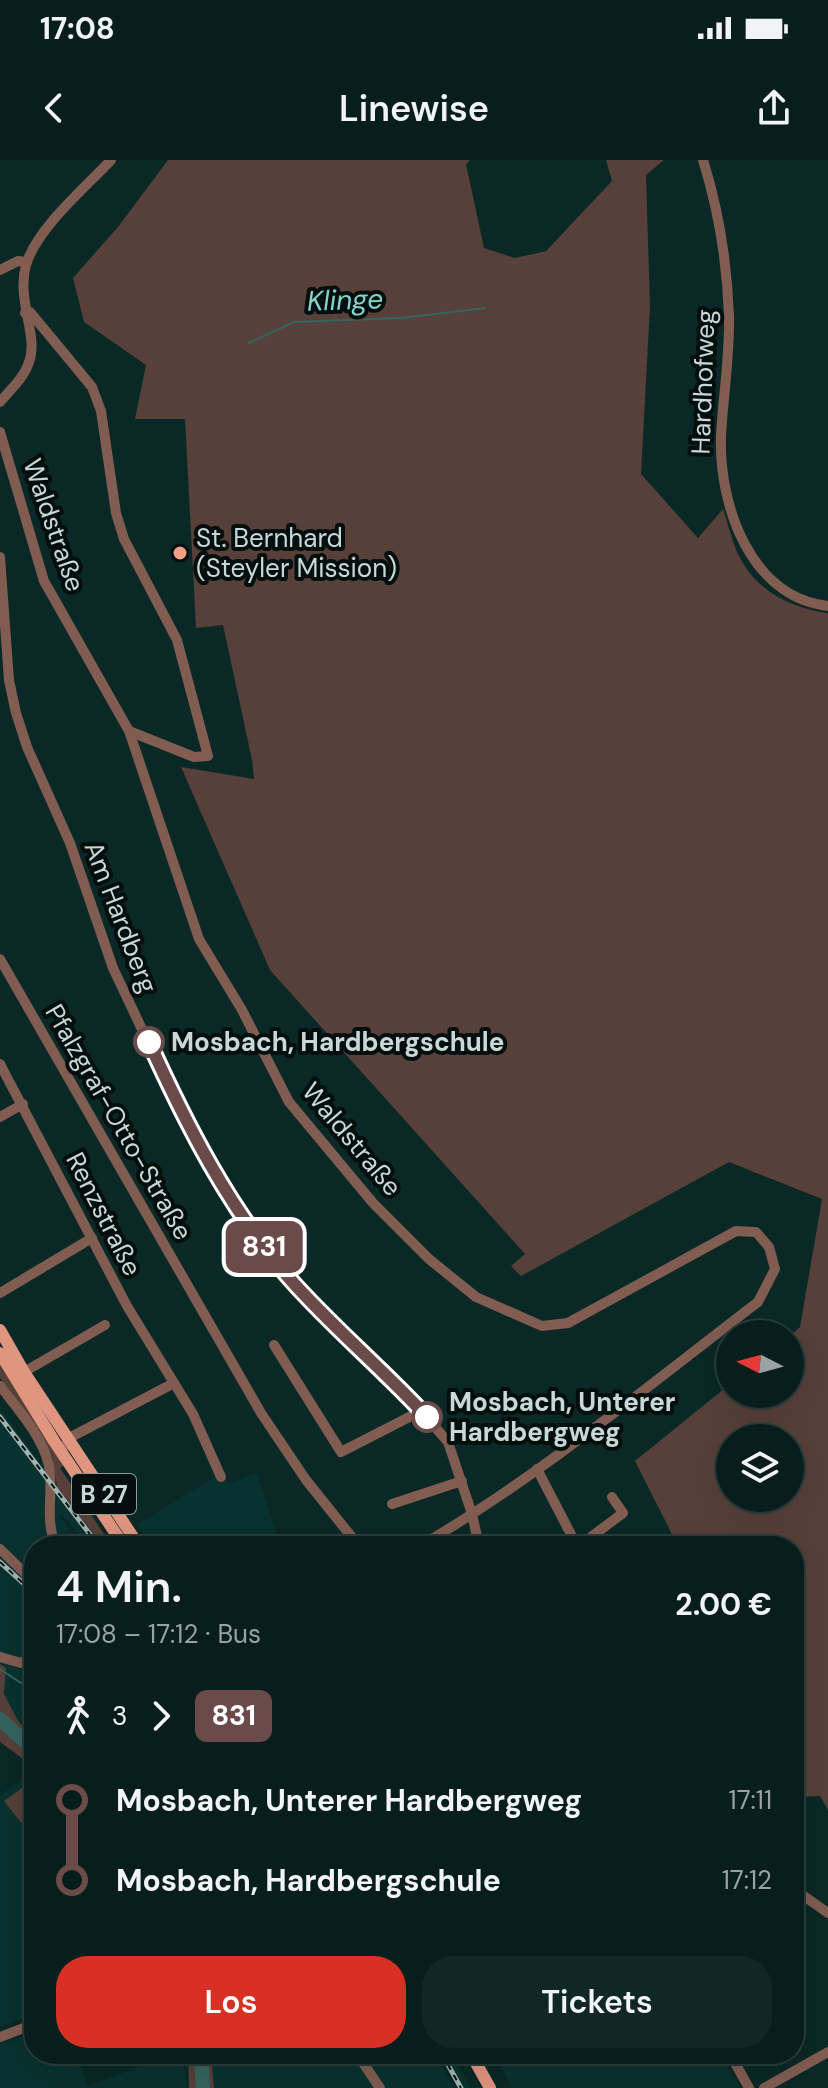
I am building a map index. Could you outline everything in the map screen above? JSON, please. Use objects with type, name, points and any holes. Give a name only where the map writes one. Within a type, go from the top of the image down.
[{"type":"main road","name":"B 27","points":[[0,1330],[24,1372],[132,1536]]},
{"type":"main road","name":"B 27","points":[[0,1353],[117,1536]]},
{"type":"main road","points":[[477,2064],[490,2088]]},
{"type":"street","points":[[0,402],[22,376],[30,361],[32,343],[22,293],[26,262],[46,230],[111,160]]},
{"type":"street","name":"Hardhofweg","points":[[703,160],[716,204],[724,256],[729,317],[722,458],[734,522],[750,555],[781,588],[818,605],[828,606]]},
{"type":"street","points":[[0,270],[18,261],[26,262]]},
{"type":"street","points":[[25,313],[30,312],[92,387],[101,411],[116,513],[124,539],[177,640],[208,756],[194,757],[129,731]]},
{"type":"street","name":"Waldstraße","points":[[0,432],[44,581],[129,731],[199,939],[242,1010],[289,1102],[373,1203],[429,1259],[476,1297],[542,1326],[568,1323],[736,1231],[756,1232],[769,1247],[775,1269],[758,1302],[537,1469]]},
{"type":"street","name":"Am Hardberg","points":[[0,557],[9,680],[23,737],[70,843],[113,968],[163,1072],[220,1185],[251,1230],[290,1279],[448,1442],[477,1536]]},
{"type":"street","name":"Pfalzgraf-Otto-Straße","points":[[0,959],[261,1413],[306,1480],[351,1536]]},
{"type":"street","name":"Renzstraße","points":[[0,1064],[127,1306],[193,1414],[221,1477]]},
{"type":"street","points":[[0,1117],[23,1104]]},
{"type":"street","points":[[0,1293],[92,1238]]},
{"type":"street","points":[[24,1372],[105,1325]]},
{"type":"street","points":[[274,1345],[341,1452],[421,1411]]},
{"type":"street","points":[[63,1455],[69,1441],[86,1429],[174,1383]]},
{"type":"street","points":[[0,1386],[46,1456],[50,1476],[48,1518],[53,1536]]},
{"type":"street","points":[[436,1536],[537,1469],[573,1536]]},
{"type":"street","points":[[392,1504],[462,1481]]},
{"type":"street","points":[[592,1536],[623,1513],[612,1497]]},
{"type":"street","points":[[0,1549],[24,1572]]},
{"type":"street","points":[[0,1657],[24,1661]]},
{"type":"street","points":[[804,1896],[828,1913]]},
{"type":"street","points":[[0,2037],[24,2028]]},
{"type":"street","points":[[764,2088],[828,2052]]},
{"type":"street","points":[[364,2064],[380,2088]]},
{"type":"street","points":[[736,2064],[749,2088]]},
{"type":"street","points":[[367,2088],[372,2077]]},
{"type":"shaded area","points":[[168,160],[470,160],[466,164],[484,248],[515,258],[546,251],[612,181],[606,160],[664,160],[646,175],[650,306],[641,474],[698,538],[723,509],[740,557],[759,583],[791,603],[828,613],[828,1810],[820,1796],[804,1797],[804,1536],[673,1536],[635,1461],[716,1395],[716,1408],[804,1408],[804,1320],[801,1320],[822,1199],[729,1162],[521,1276],[511,1266],[525,1254],[270,970],[181,767],[254,779],[223,625],[196,628],[185,419],[135,419],[146,365],[84,322],[73,278],[118,227]]},
{"type":"shaded area","points":[[0,1362],[64,1465],[60,1468],[105,1536],[95,1536],[57,1487],[52,1456],[35,1426],[0,1378]]},
{"type":"shaded area","points":[[0,1408],[94,1536],[80,1536],[52,1506],[75,1536],[24,1536],[24,1728],[4,1694],[6,1668],[0,1664]]},
{"type":"shaded area","points":[[256,1473],[278,1536],[145,1536],[137,1525],[216,1476],[230,1483]]},
{"type":"shaded area","points":[[0,1664],[6,1668],[4,1694],[24,1728],[24,1760],[0,1742]]},
{"type":"shaded area","points":[[24,1778],[24,2018],[0,2027],[0,1795]]},
{"type":"shaded area","points":[[24,1786],[24,1826],[4,1801]]},
{"type":"shaded area","points":[[24,2036],[24,2064],[79,2064],[88,2086],[145,2064],[183,2064],[187,2088],[0,2088],[0,2044]]},
{"type":"shaded area","points":[[188,2064],[212,2064],[214,2088],[189,2088]]},
{"type":"shaded area","points":[[212,2064],[441,2064],[455,2088],[214,2088]]},
{"type":"shaded area","points":[[445,2064],[458,2064],[471,2088],[459,2088]]},
{"type":"shaded area","points":[[500,2064],[727,2064],[740,2088],[513,2088]]},
{"type":"waterway","name":"Klinge","points":[[401,318],[486,308]]},
{"type":"waterway","name":"Klinge","points":[[249,343],[294,322],[400,318]]},
{"type":"waterway","points":[[0,1669],[21,1683]]},
{"type":"waterway","points":[[0,1719],[24,1741]]},
{"type":"waterway","points":[[202,2064],[203,2088]]},
{"type":"railway","points":[[0,1417],[91,1536]]},
{"type":"railway","points":[[0,1562],[24,1584]]},
{"type":"railway","points":[[448,2064],[461,2088]]},
{"type":"bus line","name":"831","points":[[149,1042],[220,1185],[251,1230],[290,1279],[427,1417]]},
{"type":"place","name":"St. Bernhard (Steyler Mission)","points":[[180,553]]},
{"type":"place","name":"Mosbach, Hardbergschule","points":[[149,1042]]},
{"type":"place","name":"Mosbach, Unterer Hardbergweg","points":[[427,1417]]}]
